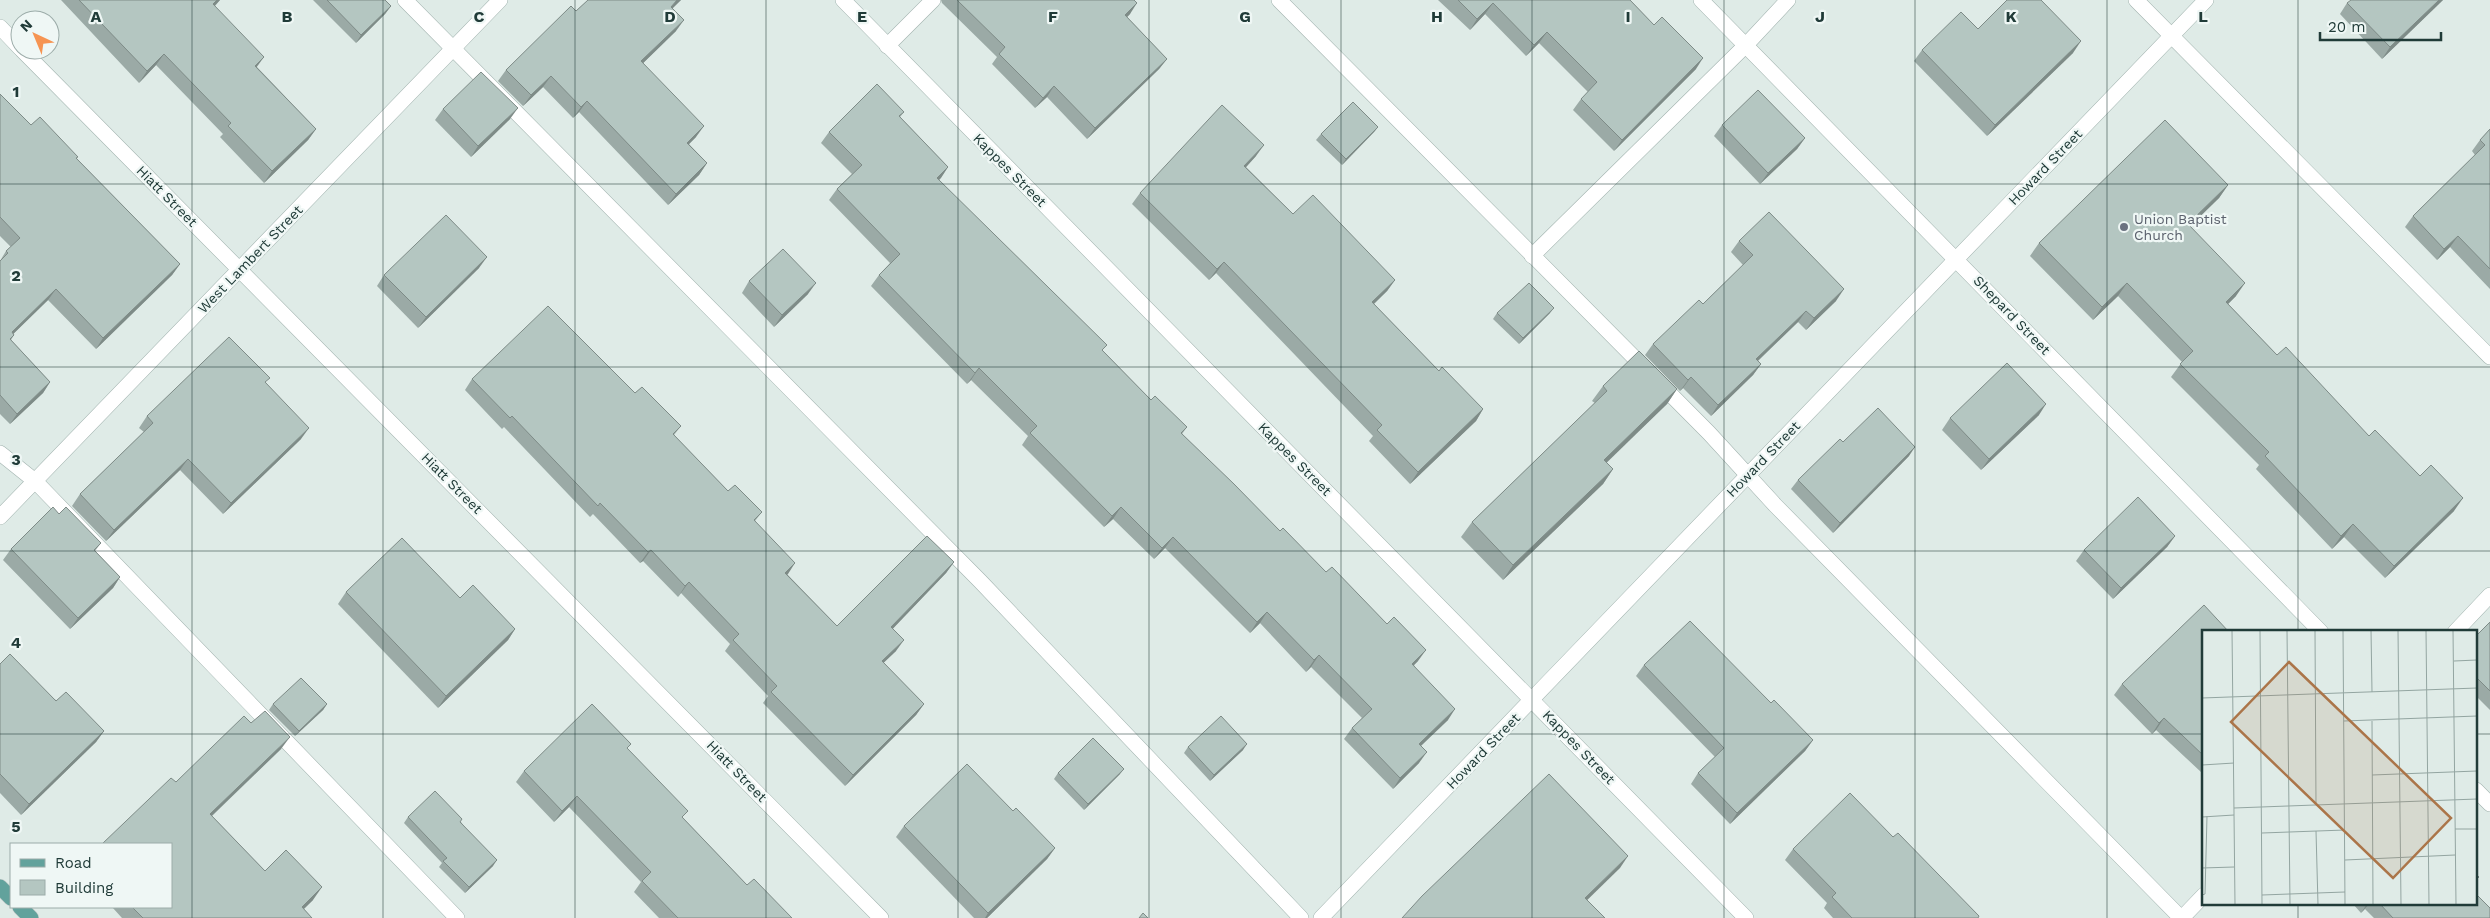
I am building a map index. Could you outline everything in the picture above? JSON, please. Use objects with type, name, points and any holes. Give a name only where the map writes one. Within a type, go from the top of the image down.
[{"type":"main road","points":[[0,887],[10,897]]},
{"type":"main road","points":[[21,908],[31,918]]},
{"type":"street","points":[[405,0],[980,581],[1301,918]]},
{"type":"street","name":"West Lambert Street","points":[[0,517],[500,0]]},
{"type":"street","name":"Kappes Street","points":[[843,0],[1532,699],[1737,915]]},
{"type":"street","points":[[887,46],[933,0]]},
{"type":"street","points":[[1279,0],[1709,433],[1747,476],[2181,918],[2202,897]]},
{"type":"street","name":"Shepard Street","points":[[1702,0],[2319,630]]},
{"type":"street","points":[[1532,256],[1746,45],[1788,0]]},
{"type":"street","points":[[2136,0],[2490,357]]},
{"type":"street","name":"Howard Street","points":[[1321,918],[2206,0]]},
{"type":"street","name":"Hiatt Street","points":[[0,27],[10,37]]},
{"type":"street","name":"Hiatt Street","points":[[32,60],[881,918]]},
{"type":"street","points":[[0,453],[35,481],[457,918]]},
{"type":"street","points":[[2457,630],[2490,595]]},
{"type":"street","points":[[2478,792],[2490,804]]},
{"type":"building","points":[[79,0],[217,0],[213,4],[264,57],[255,66],[316,129],[272,171],[228,126],[231,123],[164,54],[147,71]]},
{"type":"building","points":[[327,0],[385,0],[391,6],[361,35]]},
{"type":"building","points":[[588,0],[677,0],[671,7],[684,20],[641,61],[704,126],[687,143],[707,163],[676,194],[587,101],[581,107],[551,76],[531,95],[506,70],[571,6],[576,11]]},
{"type":"building","points":[[957,0],[1134,0],[1137,3],[1125,15],[1167,59],[1095,128],[1054,86],[1043,98],[999,54],[1005,47]]},
{"type":"building","points":[[1458,0],[1630,0],[1654,25],[1662,17],[1703,58],[1622,140],[1581,99],[1597,82],[1547,32],[1534,45],[1493,3],[1477,19]]},
{"type":"building","points":[[2007,0],[2041,0],[2081,41],[1995,125],[1922,50],[1961,12],[1978,29]]},
{"type":"building","points":[[2351,0],[2439,0],[2390,47],[2347,3]]},
{"type":"building","points":[[481,72],[518,108],[478,146],[443,109]]},
{"type":"building","points":[[877,84],[904,112],[899,116],[948,167],[937,178],[1107,345],[1102,350],[1151,400],[1155,396],[1187,427],[1181,433],[1280,531],[1283,528],[1326,572],[1332,567],[1387,624],[1394,617],[1426,650],[1412,664],[1455,709],[1419,744],[1427,752],[1400,778],[1352,728],[1372,709],[1319,655],[1314,660],[1267,612],[1257,622],[1173,537],[1162,548],[1121,507],[1112,516],[1030,433],[1037,426],[979,368],[975,373],[879,275],[900,254],[837,189],[862,165],[829,132]]},
{"type":"building","points":[[1758,90],[1805,138],[1768,173],[1722,125]]},
{"type":"building","points":[[0,94],[31,125],[40,117],[78,157],[76,158],[180,264],[103,338],[56,289],[12,332],[14,335],[10,339],[50,382],[17,414],[0,395],[0,261],[8,253],[6,251],[20,238],[0,217]]},
{"type":"building","points":[[1353,102],[1378,127],[1346,159],[1321,134]]},
{"type":"building","points":[[1222,105],[1264,145],[1244,166],[1293,214],[1313,195],[1395,280],[1372,302],[1439,371],[1442,367],[1483,409],[1418,472],[1377,430],[1382,425],[1224,262],[1217,269],[1140,193]]},
{"type":"building","points":[[2165,120],[2228,185],[2188,224],[2245,283],[2226,302],[2277,355],[2286,347],[2369,436],[2375,430],[2420,476],[2431,465],[2463,498],[2394,566],[2353,524],[2341,536],[2265,456],[2269,452],[2180,364],[2193,351],[2127,283],[2102,307],[2039,243]]},
{"type":"building","points":[[2490,129],[2490,269],[2458,236],[2444,249],[2413,216],[2485,145],[2480,140]]},
{"type":"building","points":[[1769,212],[1844,289],[1814,318],[1806,311],[1756,359],[1761,364],[1718,405],[1691,377],[1688,380],[1653,344],[1699,300],[1703,304],[1753,255],[1739,241]]},
{"type":"building","points":[[446,215],[487,257],[426,317],[384,275]]},
{"type":"building","points":[[783,249],[816,283],[782,315],[749,281]]},
{"type":"building","points":[[1529,283],[1554,308],[1523,338],[1497,313]]},
{"type":"building","points":[[548,306],[635,393],[642,387],[681,426],[673,434],[728,491],[735,485],[762,512],[754,520],[795,563],[785,573],[837,626],[927,536],[954,562],[891,627],[904,640],[882,661],[924,704],[853,775],[771,692],[777,686],[733,640],[739,634],[689,582],[685,586],[651,550],[648,552],[600,503],[598,506],[512,416],[510,418],[472,379]]},
{"type":"building","points":[[229,337],[270,378],[265,382],[309,428],[231,503],[188,459],[114,530],[80,494],[153,423],[147,416]]},
{"type":"building","points":[[1639,351],[1677,389],[1604,460],[1613,469],[1513,565],[1472,522],[1607,391],[1603,386]]},
{"type":"building","points":[[2007,363],[2046,404],[1989,459],[1950,418]]},
{"type":"building","points":[[1878,408],[1915,447],[1840,523],[1798,480],[1840,439],[1843,442]]},
{"type":"building","points":[[2138,497],[2175,536],[2121,588],[2084,550]]},
{"type":"building","points":[[53,507],[59,514],[66,507],[101,543],[94,550],[120,577],[78,618],[11,549]]},
{"type":"building","points":[[402,538],[460,598],[473,585],[515,629],[446,696],[346,592]]},
{"type":"building","points":[[2204,605],[2227,630],[2202,630],[2202,754],[2164,718],[2159,723],[2122,684]]},
{"type":"building","points":[[1690,621],[1771,703],[1774,700],[1813,740],[1737,813],[1698,773],[1724,748],[1644,665]]},
{"type":"building","points":[[2490,622],[2490,691],[2478,679],[2478,634]]},
{"type":"building","points":[[10,654],[56,701],[66,692],[104,731],[29,804],[0,774],[0,664]]},
{"type":"building","points":[[301,678],[327,704],[299,731],[273,704]]},
{"type":"building","points":[[592,704],[631,744],[627,748],[688,811],[682,817],[747,885],[754,879],[792,918],[678,918],[642,881],[651,872],[577,796],[562,811],[524,771]]},
{"type":"building","points":[[265,711],[290,737],[210,814],[265,871],[286,850],[322,887],[302,907],[312,918],[143,918],[133,908],[172,908],[172,843],[103,843],[171,778],[176,782],[244,716],[251,723]]},
{"type":"building","points":[[1221,716],[1247,744],[1214,775],[1188,747]]},
{"type":"building","points":[[1093,738],[1124,769],[1088,804],[1058,773]]},
{"type":"building","points":[[967,764],[1013,811],[1016,808],[1055,848],[988,913],[904,826]]},
{"type":"building","points":[[1549,774],[1628,856],[1585,898],[1605,918],[1402,918],[1422,896]]},
{"type":"building","points":[[435,791],[462,819],[460,822],[497,860],[469,887],[443,861],[447,858],[408,817]]},
{"type":"building","points":[[1850,793],[1893,837],[1898,833],[1979,916],[1978,918],[1852,918],[1832,897],[1836,893],[1793,849]]},
{"type":"building","points":[[2478,896],[2490,908],[2490,918],[2393,918],[2382,906],[2478,906]]},
{"type":"building","points":[[1143,913],[1148,918],[1139,918]]},
{"type":"place","name":"Union Baptist Church","points":[[2124,227]]}]
